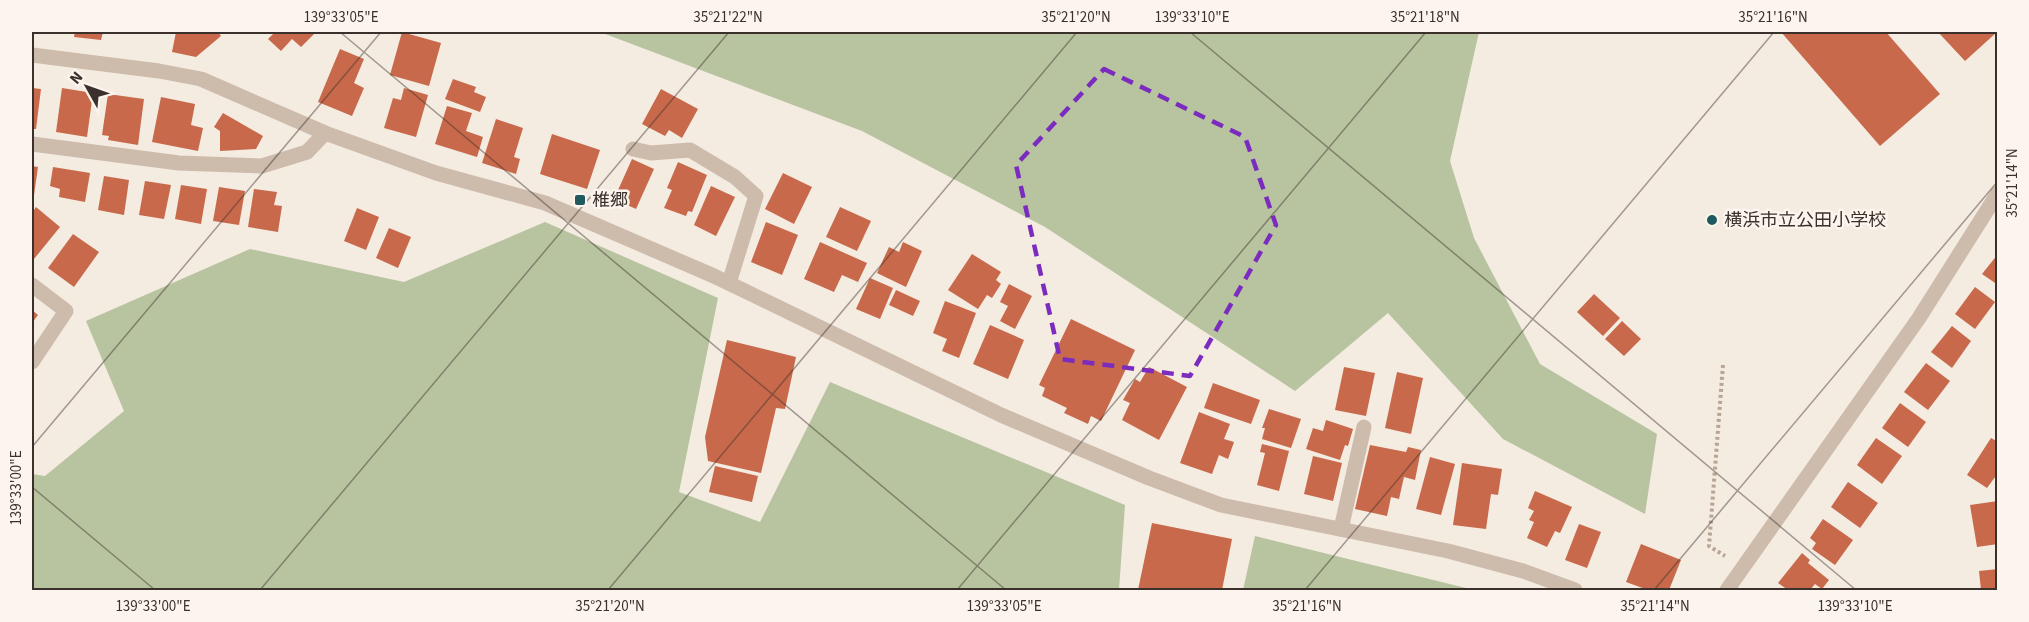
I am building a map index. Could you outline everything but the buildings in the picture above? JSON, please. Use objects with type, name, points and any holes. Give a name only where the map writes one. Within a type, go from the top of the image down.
[{"type":"street","points":[[32,55],[159,71],[201,79],[325,133],[436,173],[545,203],[729,283],[1001,415],[1149,478],[1221,505],[1448,551],[1512,568],[1575,591]]},
{"type":"street","points":[[32,144],[179,163],[262,166],[307,152],[325,133]]},
{"type":"street","points":[[633,149],[651,153],[690,150],[735,177],[756,196],[729,283]]},
{"type":"street","points":[[1726,591],[1919,318],[1998,193]]},
{"type":"street","points":[[32,285],[66,310],[32,362]]},
{"type":"street","points":[[1341,529],[1364,427]]},
{"type":"path","points":[[1709,546],[1723,365]]},
{"type":"highlighted area","points":[[1104,69],[1245,137],[1276,225],[1190,376],[1060,359],[1016,165]]},
{"type":"green space","points":[[600,32],[1479,32],[1450,161],[1474,238],[1540,364],[1657,434],[1645,514],[1503,439],[1388,313],[1295,391],[1045,227],[862,131]]},
{"type":"green space","points":[[545,222],[718,298],[679,492],[760,522],[830,382],[1125,505],[1119,590],[32,590],[32,474],[45,476],[124,411],[86,321],[250,249],[404,282]]},
{"type":"green space","points":[[1255,536],[1474,590],[1243,590]]},
{"type":"place","name":"椎郷","points":[[580,200]]},
{"type":"place","name":"横浜市立公田小学校","points":[[1712,220]]}]
